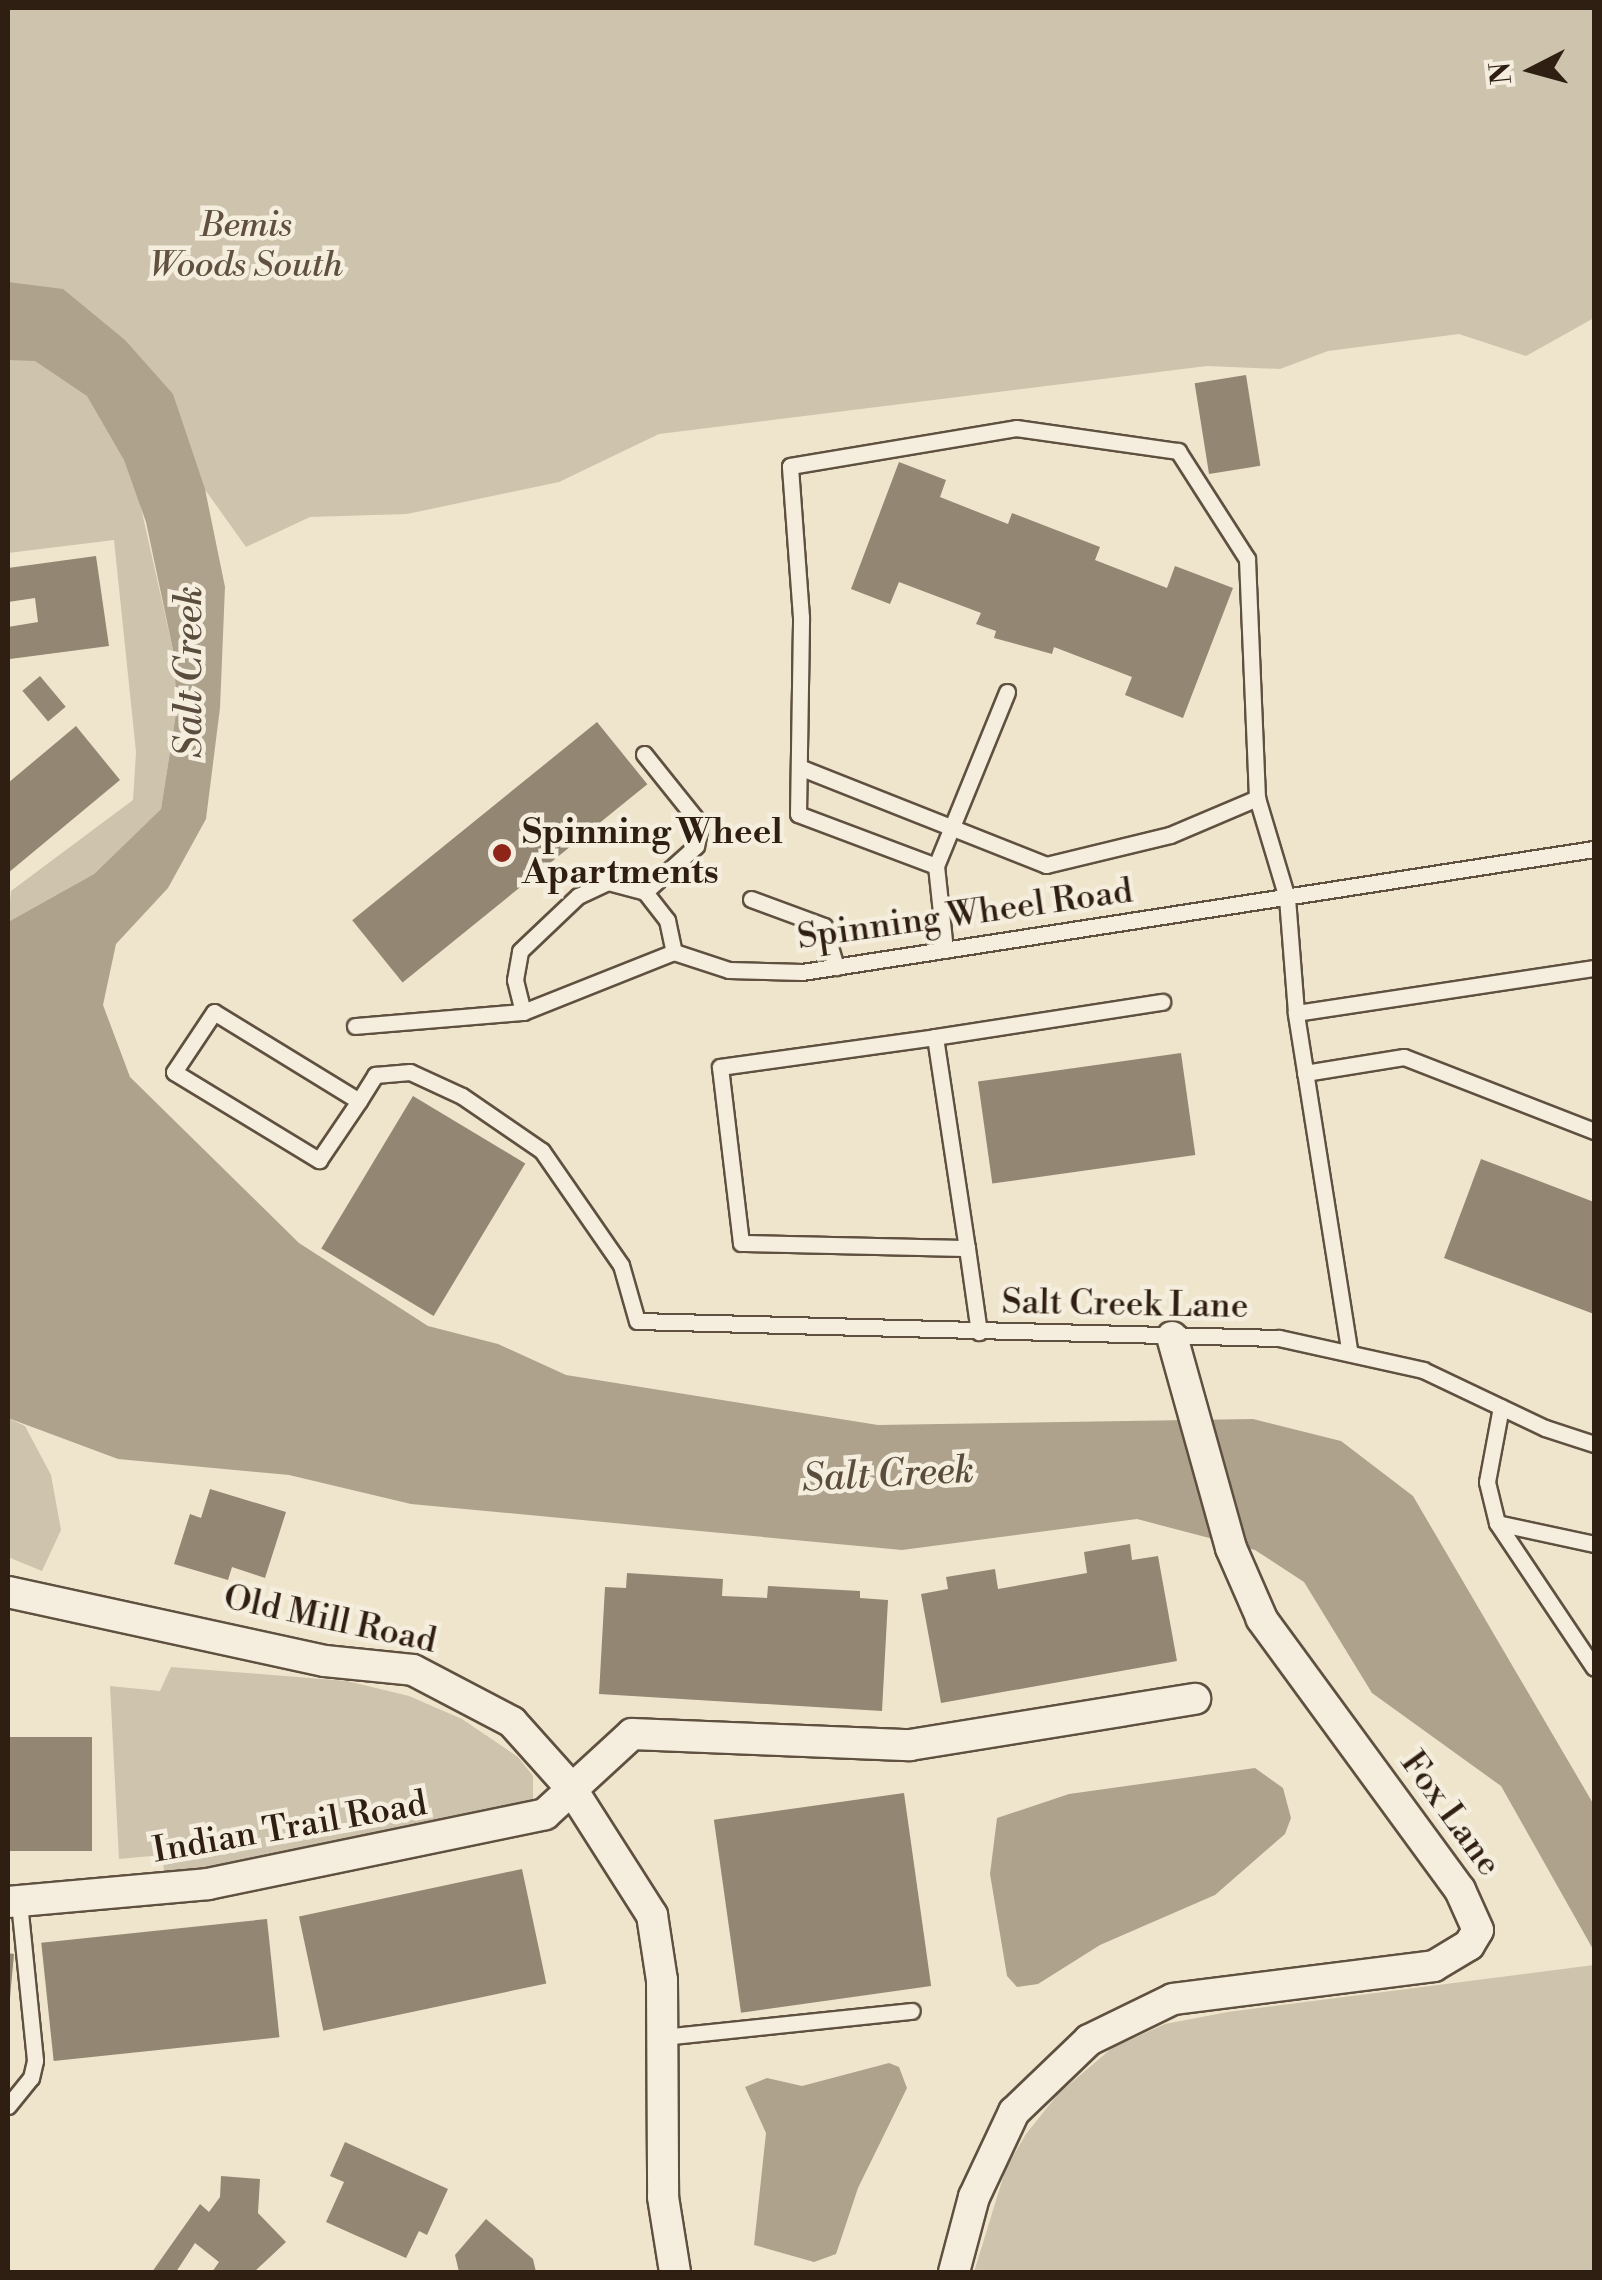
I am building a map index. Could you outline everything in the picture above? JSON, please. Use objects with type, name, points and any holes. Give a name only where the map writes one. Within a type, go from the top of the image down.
[{"type":"street","name":"Fox Lane","points":[[954,2272],[974,2197],[1014,2112],[1088,2040],[1173,1999],[1434,1966],[1468,1946],[1478,1930],[1466,1900],[1262,1619],[1230,1548],[1172,1337]]},
{"type":"street","name":"Old Mill Road","points":[[8,1592],[325,1662],[413,1670],[512,1722],[571,1788],[652,1916],[662,2037],[660,2138],[674,2272]]},
{"type":"street","name":"Indian Trail Road","points":[[13,1902],[208,1884],[451,1838],[546,1814],[632,1734],[910,1745],[1195,1698]]},
{"type":"lane","points":[[936,866],[798,814],[801,617],[790,466],[1016,428],[1178,451],[1247,559],[1257,798],[1286,898],[1296,1013],[1349,1349]]},
{"type":"lane","points":[[945,950],[936,866],[1007,692]]},
{"type":"lane","points":[[644,754],[700,824],[696,846],[645,892]]},
{"type":"lane","points":[[799,767],[954,825],[1046,865],[1170,835],[1257,798]]},
{"type":"lane","name":"Spinning Wheel Road","points":[[674,952],[729,970],[836,967],[1594,849]]},
{"type":"lane","points":[[355,1026],[523,1012],[674,952],[667,920],[645,892],[608,882],[578,896],[542,927],[520,950],[515,980],[523,1012]]},
{"type":"lane","points":[[750,899],[824,926],[836,967]]},
{"type":"lane","points":[[1296,1013],[1594,968]]},
{"type":"lane","points":[[966,1248],[741,1243],[720,1066],[1162,1002]]},
{"type":"lane","points":[[214,1012],[359,1101],[319,1160],[174,1072],[214,1012]]},
{"type":"lane","points":[[935,1037],[979,1332]]},
{"type":"lane","points":[[1305,1073],[1404,1057],[1594,1132]]},
{"type":"lane","name":"Salt Creek Lane","points":[[359,1101],[375,1076],[410,1072],[462,1096],[542,1151],[621,1265],[637,1321],[1279,1338],[1349,1349],[1424,1370],[1500,1407],[1594,1444]]},
{"type":"lane","points":[[1500,1407],[1487,1482],[1496,1523],[1594,1668]]},
{"type":"lane","points":[[1496,1523],[1594,1544]]},
{"type":"lane","points":[[8,2106],[31,2078],[35,2060],[13,1902]]},
{"type":"lane","points":[[662,2037],[912,2011]]},
{"type":"green space","name":"Bemis Woods South","points":[[8,8],[1594,8],[1594,318],[1526,356],[1459,334],[1328,351],[1280,369],[1207,366],[659,434],[559,482],[407,514],[310,517],[246,547],[206,491],[139,499],[173,650],[177,707],[161,809],[94,874],[8,922],[11,891],[133,800],[136,752],[114,540],[8,553]]},
{"type":"green space","points":[[8,1418],[25,1426],[51,1475],[61,1530],[42,1571],[8,1557]]},
{"type":"green space","points":[[171,1667],[347,1681],[409,1696],[462,1719],[518,1757],[533,1776],[533,1799],[528,1808],[165,1879],[162,1855],[119,1859],[110,1686],[160,1691]]},
{"type":"green space","points":[[1594,1965],[1594,2272],[974,2272],[1006,2168],[1026,2134],[1058,2094],[1112,2048],[1165,2024],[1228,2012]]},
{"type":"water","name":"Salt Creek","points":[[8,282],[63,289],[125,340],[173,394],[205,489],[225,587],[220,708],[206,819],[168,888],[116,944],[103,1005],[130,1077],[299,1243],[428,1326],[498,1344],[566,1375],[878,1425],[1253,1419],[1341,1441],[1413,1496],[1594,1805],[1594,1951],[1501,1786],[1372,1693],[1304,1582],[1255,1550],[1137,1519],[902,1550],[411,1504],[289,1475],[118,1459],[8,1418],[8,922],[94,874],[161,809],[177,707],[173,650],[146,522],[124,460],[87,396],[35,361],[8,360]]},
{"type":"water","points":[[1255,1768],[1283,1788],[1291,1818],[1285,1834],[1215,1895],[1100,1945],[1038,1984],[1017,1987],[1007,1976],[990,1874],[997,1818],[1069,1794]]},
{"type":"water","points":[[889,2063],[899,2067],[907,2088],[858,2188],[836,2254],[814,2262],[754,2245],[766,2133],[745,2087],[767,2078],[802,2086]]},
{"type":"building","points":[[1246,375],[1260,466],[1209,474],[1195,383]]},
{"type":"building","points":[[899,462],[946,480],[940,497],[1008,524],[1012,513],[1100,547],[1095,560],[1167,588],[1175,566],[1233,588],[1183,718],[1125,695],[1132,677],[1054,647],[1052,654],[994,638],[996,631],[976,624],[981,613],[899,582],[890,604],[851,589]]},
{"type":"building","points":[[96,556],[109,646],[10,659],[8,627],[38,622],[35,598],[8,602],[8,568]]},
{"type":"building","points":[[40,676],[66,707],[48,721],[22,691]]},
{"type":"building","name":"Spinning Wheel Apartments","points":[[597,722],[647,784],[403,982],[352,920]]},
{"type":"building","points":[[76,726],[120,780],[8,873],[8,783]]},
{"type":"building","points":[[1181,1053],[1195,1155],[992,1184],[978,1082]]},
{"type":"building","points":[[413,1096],[525,1163],[434,1316],[321,1249]]},
{"type":"building","points":[[1481,1159],[1594,1202],[1594,1314],[1444,1258]]},
{"type":"building","points":[[210,1489],[286,1512],[265,1578],[232,1567],[228,1580],[174,1564],[190,1514],[201,1518]]},
{"type":"building","points":[[1130,1544],[1132,1560],[1158,1556],[1177,1661],[941,1703],[921,1594],[948,1589],[946,1577],[995,1569],[998,1589],[1087,1573],[1084,1552]]},
{"type":"building","points":[[627,1573],[723,1579],[722,1596],[767,1598],[768,1586],[860,1591],[860,1598],[888,1600],[882,1711],[599,1694],[605,1587],[626,1588]]},
{"type":"building","points":[[8,1737],[92,1737],[92,1851],[8,1851]]},
{"type":"building","points":[[904,1793],[931,1986],[741,2013],[714,1820]]},
{"type":"building","points":[[522,1869],[546,1983],[323,2031],[299,1916]]},
{"type":"building","points":[[267,1919],[279,2037],[54,2061],[41,1943]]},
{"type":"building","points":[[8,1953],[14,1954],[10,1998],[8,1998]]},
{"type":"building","points":[[345,2142],[448,2189],[427,2235],[419,2231],[406,2258],[326,2222],[344,2182],[330,2176]]},
{"type":"building","points":[[221,2176],[260,2179],[258,2213],[286,2242],[254,2272],[212,2272],[219,2262],[195,2243],[176,2272],[152,2272],[200,2204],[209,2212],[220,2197]]},
{"type":"building","points":[[486,2219],[533,2259],[536,2272],[459,2272],[455,2255]]},
{"type":"place","name":"Spinning Wheel Apartments","points":[[502,853]]}]
